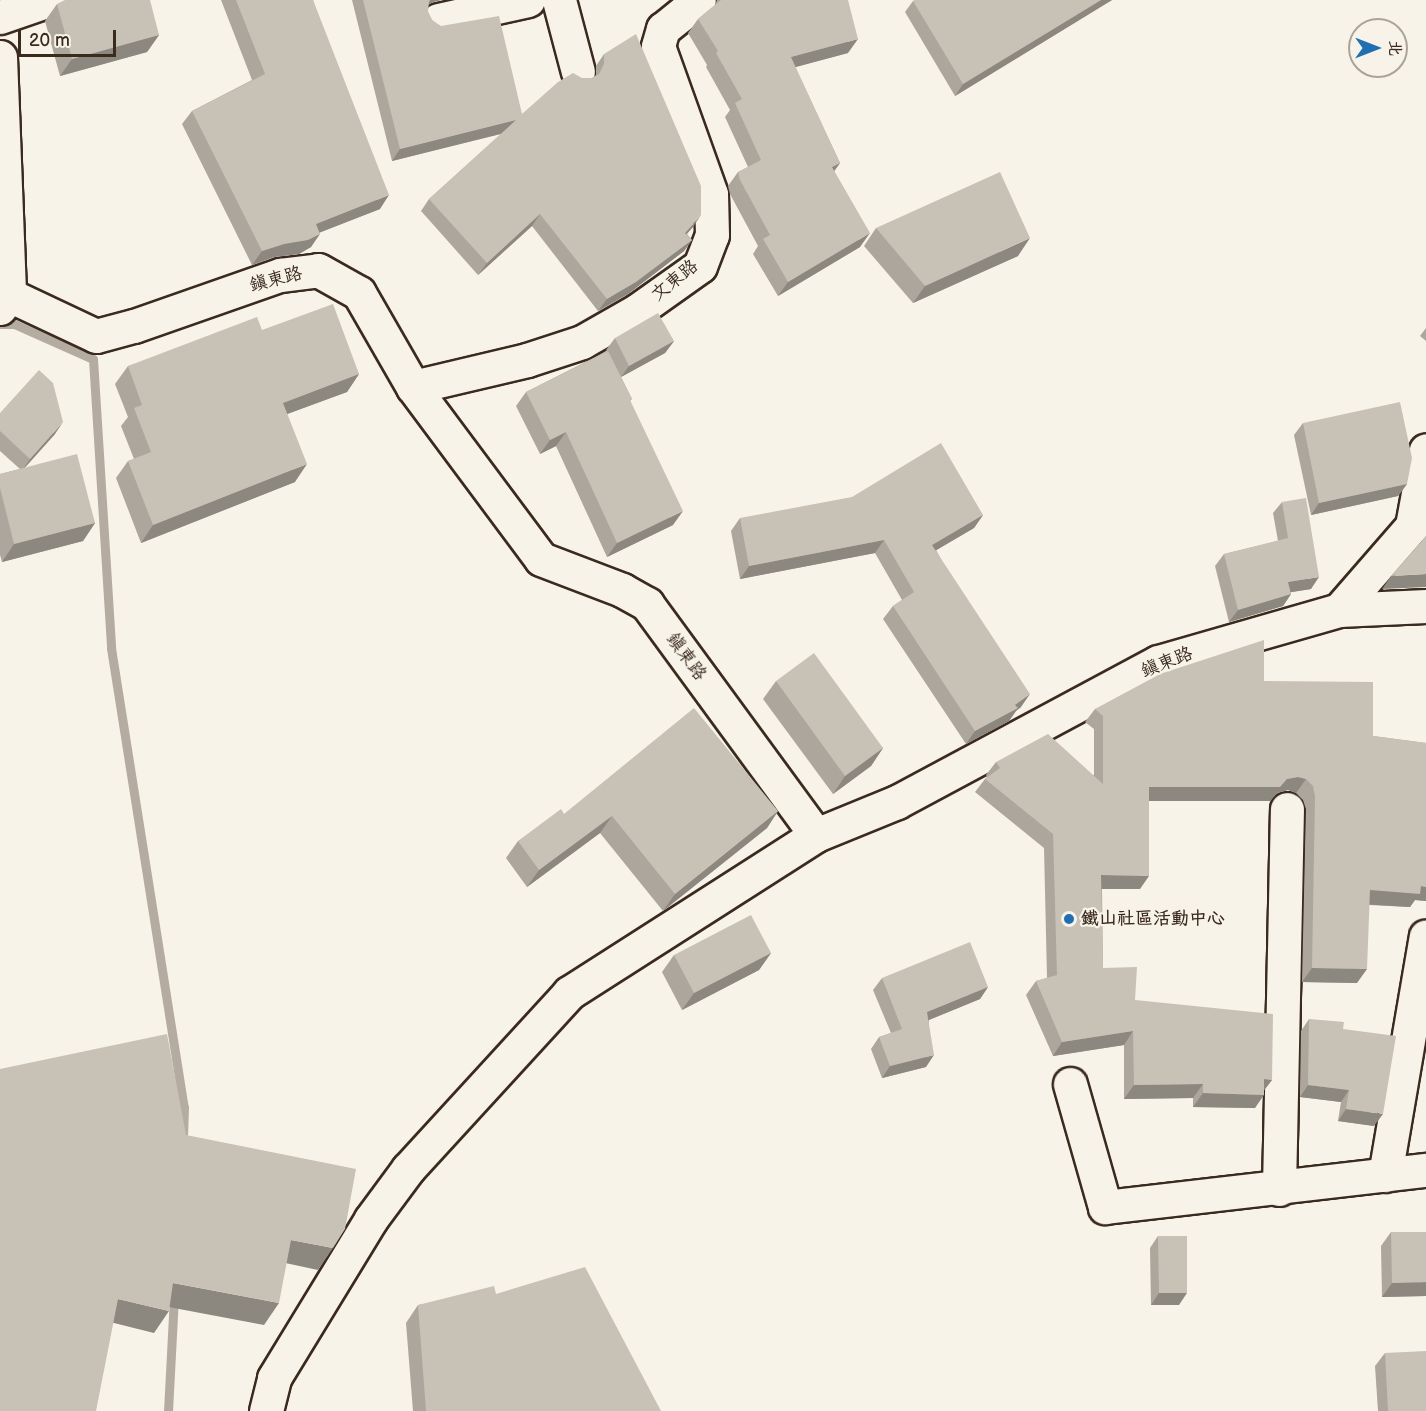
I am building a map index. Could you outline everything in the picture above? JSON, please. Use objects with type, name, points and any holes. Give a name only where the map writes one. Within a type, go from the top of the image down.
[{"type":"lane","points":[[0,17],[49,0]]},
{"type":"lane","points":[[438,20],[528,0]]},
{"type":"lane","points":[[559,0],[578,72]]},
{"type":"lane","name":"文東路","points":[[413,387],[527,360],[582,342],[638,310],[700,266],[712,235],[711,194],[658,46],[663,29],[699,0]]},
{"type":"lane","points":[[0,57],[4,302]]},
{"type":"lane","name":"鎮東路","points":[[4,302],[96,336],[134,326],[280,275],[318,270],[359,293],[413,387],[541,559],[622,590],[647,604],[816,835],[897,802],[1158,662],[1339,610],[1426,606]]},
{"type":"lane","points":[[1339,610],[1412,526],[1426,450]]},
{"type":"lane","points":[[1279,1189],[1287,808]]},
{"type":"lane","points":[[266,1411],[274,1378],[371,1219],[408,1169],[569,993],[816,835]]},
{"type":"lane","points":[[1385,1175],[1426,936]]},
{"type":"lane","points":[[1070,1084],[1105,1207],[1279,1189],[1426,1170]]},
{"type":"building","points":[[65,0],[150,0],[159,35],[72,59],[57,4]]},
{"type":"building","points":[[236,0],[313,0],[389,195],[316,224],[320,234],[308,240],[262,251],[192,111],[265,74]]},
{"type":"building","points":[[363,0],[430,0],[428,12],[432,20],[441,26],[499,16],[522,114],[558,82],[573,73],[582,78],[592,78],[599,74],[604,64],[604,54],[636,34],[701,186],[701,215],[685,233],[692,240],[636,282],[607,299],[540,214],[487,263],[429,199],[516,120],[400,149]]},
{"type":"building","points":[[721,0],[848,0],[858,39],[791,57],[840,163],[832,167],[870,233],[788,282],[763,239],[770,235],[740,180],[738,172],[761,160],[735,103],[742,99],[716,53],[718,51],[698,19]]},
{"type":"building","points":[[914,0],[1101,0],[963,84]]},
{"type":"building","points":[[1000,172],[1030,238],[925,286],[876,228]]},
{"type":"building","points":[[333,304],[359,374],[283,403],[307,464],[153,525],[128,461],[151,452],[134,408],[142,405],[128,366],[257,317],[262,330]]},
{"type":"building","points":[[658,313],[674,341],[629,366],[615,338]]},
{"type":"building","points":[[608,351],[683,511],[617,543],[566,432],[550,440],[526,392]]},
{"type":"building","points":[[39,370],[53,383],[63,422],[30,459],[0,431],[0,413]]},
{"type":"building","points":[[1400,402],[1412,458],[1407,484],[1319,503],[1303,423]]},
{"type":"building","points":[[941,443],[983,515],[932,545],[1030,694],[1015,705],[1018,708],[975,731],[893,606],[914,592],[884,540],[749,566],[740,518],[852,497]]},
{"type":"building","points":[[77,454],[95,523],[14,544],[0,488],[0,474]]},
{"type":"building","points":[[1306,498],[1319,577],[1288,582],[1291,594],[1238,610],[1224,554],[1288,538],[1282,502]]},
{"type":"building","points":[[1426,536],[1426,574],[1391,576]]},
{"type":"building","points":[[1264,640],[1264,681],[1373,682],[1373,736],[1426,743],[1426,887],[1421,886],[1420,894],[1370,890],[1367,969],[1312,968],[1315,796],[1313,786],[1306,779],[1298,777],[1287,779],[1280,787],[1149,787],[1149,876],[1101,875],[1103,968],[1137,967],[1135,1000],[1273,1014],[1272,1080],[1264,1079],[1264,1095],[1203,1093],[1203,1084],[1134,1085],[1133,1031],[1062,1042],[1036,981],[1057,975],[1053,834],[985,779],[1000,768],[996,762],[1048,734],[1103,784],[1103,716],[1095,709],[1160,674]]},
{"type":"building","points":[[814,653],[883,748],[845,776],[776,681]]},
{"type":"building","points":[[694,708],[778,811],[675,894],[612,816],[539,870],[518,841],[561,809],[564,814]]},
{"type":"building","points":[[751,915],[771,953],[694,993],[674,955]]},
{"type":"building","points":[[970,942],[988,987],[927,1012],[934,1055],[890,1066],[879,1037],[902,1029],[882,978]]},
{"type":"building","points":[[1309,1019],[1344,1022],[1343,1029],[1396,1036],[1383,1114],[1346,1109],[1349,1090],[1308,1085]]},
{"type":"building","points":[[167,1034],[186,1135],[356,1169],[345,1229],[333,1248],[291,1240],[279,1303],[173,1283],[169,1311],[118,1299],[96,1411],[0,1411],[0,1069]]},
{"type":"building","points":[[1391,1232],[1426,1232],[1426,1282],[1392,1283]]},
{"type":"building","points":[[1158,1236],[1187,1236],[1187,1293],[1159,1293]]},
{"type":"building","points":[[585,1267],[661,1411],[426,1411],[418,1305],[494,1286],[496,1294]]},
{"type":"building","points":[[1426,1351],[1426,1411],[1388,1411],[1385,1353]]},
{"type":"waterway","points":[[0,324],[14,324],[93,359],[111,648],[184,1107],[183,1133]]},
{"type":"waterway","points":[[168,1411],[174,1297]]},
{"type":"place","name":"鐵山社區活動中心","points":[[1069,919]]}]
